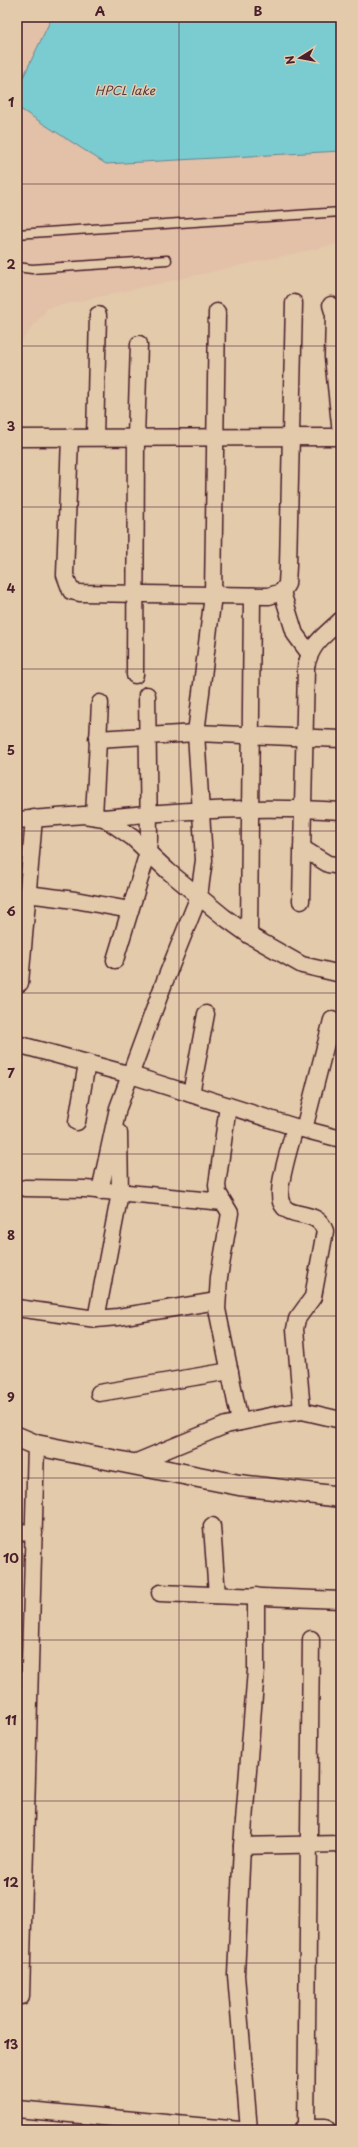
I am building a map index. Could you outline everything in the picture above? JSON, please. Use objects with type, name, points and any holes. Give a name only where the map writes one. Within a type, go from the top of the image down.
[{"type":"street","points":[[70,437],[65,575],[67,584],[71,591],[80,593],[135,595],[252,596],[269,596],[282,592],[287,584],[288,566],[294,303]]},
{"type":"street","points":[[331,305],[334,315],[333,357],[341,434]]},
{"type":"street","points":[[100,1190],[118,1108],[164,983],[199,896],[204,860],[196,732],[213,595],[217,312]]},
{"type":"street","points":[[95,437],[98,315]]},
{"type":"street","points":[[135,675],[136,437],[139,344]]},
{"type":"street","points":[[17,438],[341,437]]},
{"type":"street","points":[[282,592],[295,634],[309,653]]},
{"type":"street","points":[[249,935],[252,810],[252,596]]},
{"type":"street","points":[[301,901],[306,667],[309,653],[315,643],[341,620]]},
{"type":"street","points":[[116,960],[148,852],[149,814],[147,695]]},
{"type":"street","points":[[99,817],[97,739],[100,703]]},
{"type":"street","points":[[97,739],[148,734],[196,732],[341,739]]},
{"type":"street","points":[[17,820],[65,815],[99,817],[202,811],[303,809],[341,811]]},
{"type":"street","points":[[99,817],[133,838],[199,896],[249,935],[302,966],[341,974]]},
{"type":"street","points":[[20,983],[34,818]]},
{"type":"street","points":[[302,848],[328,864],[341,866]]},
{"type":"street","points":[[28,894],[76,900],[130,910]]},
{"type":"street","points":[[191,1094],[206,1014]]},
{"type":"street","points":[[302,1411],[295,1329],[299,1316],[314,1297],[325,1231],[322,1223],[317,1218],[297,1214],[286,1208],[282,1202],[281,1185],[300,1128],[332,1020]]},
{"type":"street","points":[[17,1044],[131,1075],[300,1128],[341,1139]]},
{"type":"street","points":[[77,1122],[87,1063]]},
{"type":"street","points":[[228,1106],[217,1185],[218,1193],[230,1213],[219,1277],[217,1301],[240,1422]]},
{"type":"street","points":[[96,1319],[120,1193],[118,1108]]},
{"type":"street","points":[[25,1188],[100,1190],[223,1202]]},
{"type":"street","points":[[17,1308],[96,1319],[118,1318],[217,1301]]},
{"type":"street","points":[[99,1393],[230,1370]]},
{"type":"street","points":[[132,1464],[226,1425],[240,1422],[302,1411],[341,1420]]},
{"type":"street","points":[[17,1437],[36,1445],[239,1485],[341,1497]]},
{"type":"street","points":[[21,1996],[36,1445]]},
{"type":"street","points":[[212,1526],[217,1595]]},
{"type":"street","points":[[17,1532],[34,1533]]},
{"type":"street","points":[[160,1593],[341,1600]]},
{"type":"street","points":[[249,2130],[236,1975],[242,1846],[256,1670],[256,1596]]},
{"type":"street","points":[[311,1639],[308,1845],[311,2130]]},
{"type":"street","points":[[242,1846],[341,1844]]},
{"type":"street","points":[[17,2109],[240,2130]]},
{"type":"lane","points":[[17,234],[341,212]]},
{"type":"lane","points":[[17,267],[32,269],[167,260]]},
{"type":"shaded area","points":[[17,17],[341,17],[341,243],[48,308],[17,346]]},
{"type":"water","name":"HPCL lake","points":[[52,17],[341,17],[341,151],[106,164],[17,107],[17,90]]}]
